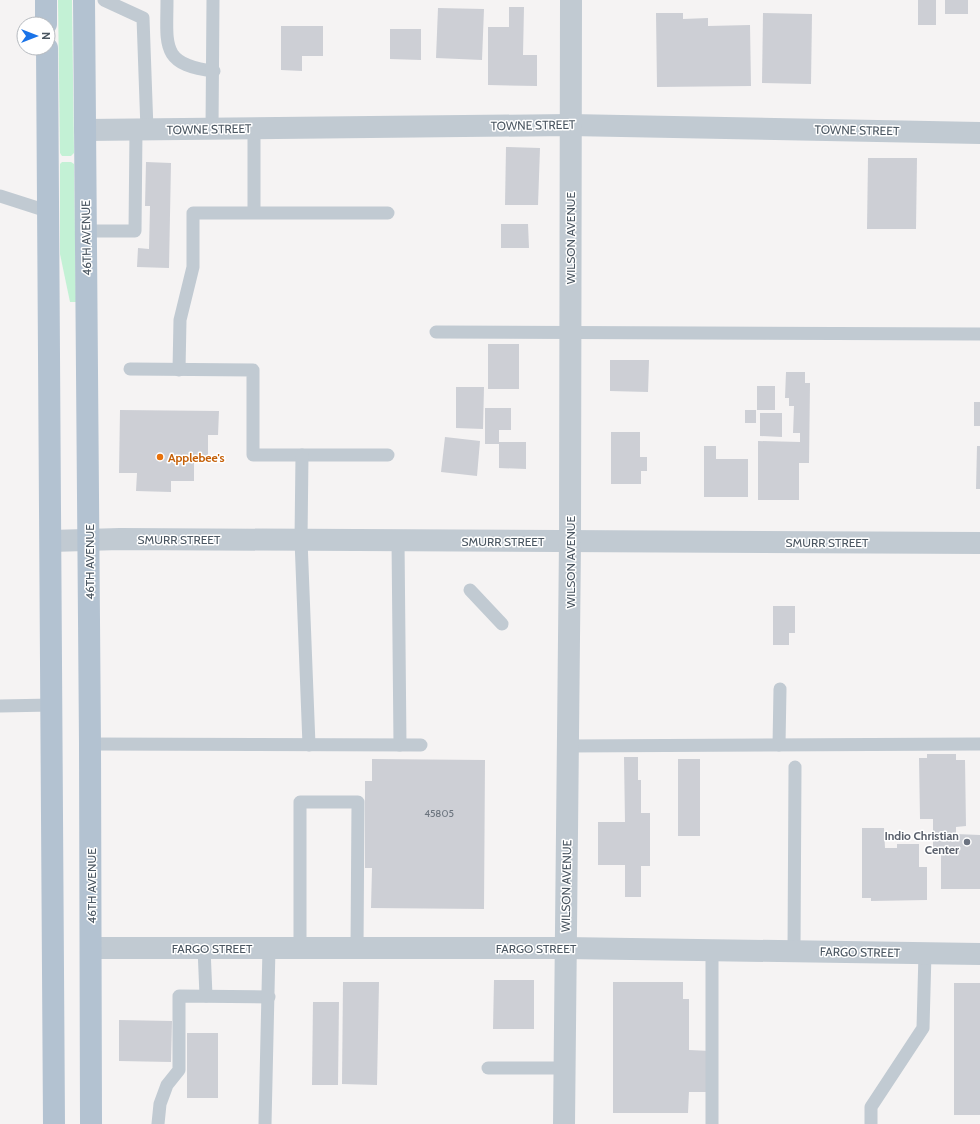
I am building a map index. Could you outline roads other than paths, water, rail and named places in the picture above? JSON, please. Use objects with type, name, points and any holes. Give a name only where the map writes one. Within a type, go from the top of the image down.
[{"type":"main road","points":[[46,0],[46,16]]},
{"type":"main road","name":"46TH AVENUE","points":[[84,0],[92,948],[91,1124]]},
{"type":"main road","points":[[47,56],[54,1124]]},
{"type":"street","name":"WILSON AVENUE","points":[[564,1124],[570,541],[571,0]]},
{"type":"street","name":"TOWNE STREET","points":[[85,130],[570,125],[980,133]]},
{"type":"street","name":"SMURR STREET","points":[[51,541],[89,539],[980,543]]},
{"type":"street","name":"FARGO STREET","points":[[92,948],[566,948],[980,954]]},
{"type":"lane","points":[[86,231],[136,231],[142,130],[143,18],[104,0]]},
{"type":"lane","points":[[167,0],[168,46],[180,62],[196,69],[214,70]]},
{"type":"lane","points":[[212,129],[214,70],[213,0]]},
{"type":"lane","points":[[254,129],[254,212]]},
{"type":"lane","points":[[0,196],[47,211]]},
{"type":"lane","points":[[179,370],[180,320],[193,267],[193,213],[388,213]]},
{"type":"lane","points":[[436,332],[980,334]]},
{"type":"lane","points":[[130,369],[253,370],[253,455],[388,455]]},
{"type":"lane","points":[[302,455],[301,540],[308,745]]},
{"type":"lane","points":[[398,540],[400,745]]},
{"type":"lane","points":[[470,590],[502,624]]},
{"type":"lane","points":[[779,745],[780,688]]},
{"type":"lane","points":[[0,706],[52,705]]},
{"type":"lane","points":[[90,744],[421,745]]},
{"type":"lane","points":[[568,746],[980,744]]},
{"type":"lane","points":[[794,951],[795,767]]},
{"type":"lane","points":[[300,948],[300,802],[358,802],[357,948]]},
{"type":"lane","points":[[204,948],[206,996]]},
{"type":"lane","points":[[265,1124],[268,948]]},
{"type":"lane","points":[[712,950],[712,1124]]},
{"type":"lane","points":[[871,1124],[871,1107],[923,1028],[925,953]]},
{"type":"lane","points":[[158,1124],[160,1104],[167,1085],[179,1070],[179,996],[268,997]]},
{"type":"lane","points":[[488,1068],[565,1068]]},
{"type":"place","name":"Applebee's","points":[[160,457]]},
{"type":"place","name":"Indio Christian Center","points":[[967,842]]}]
